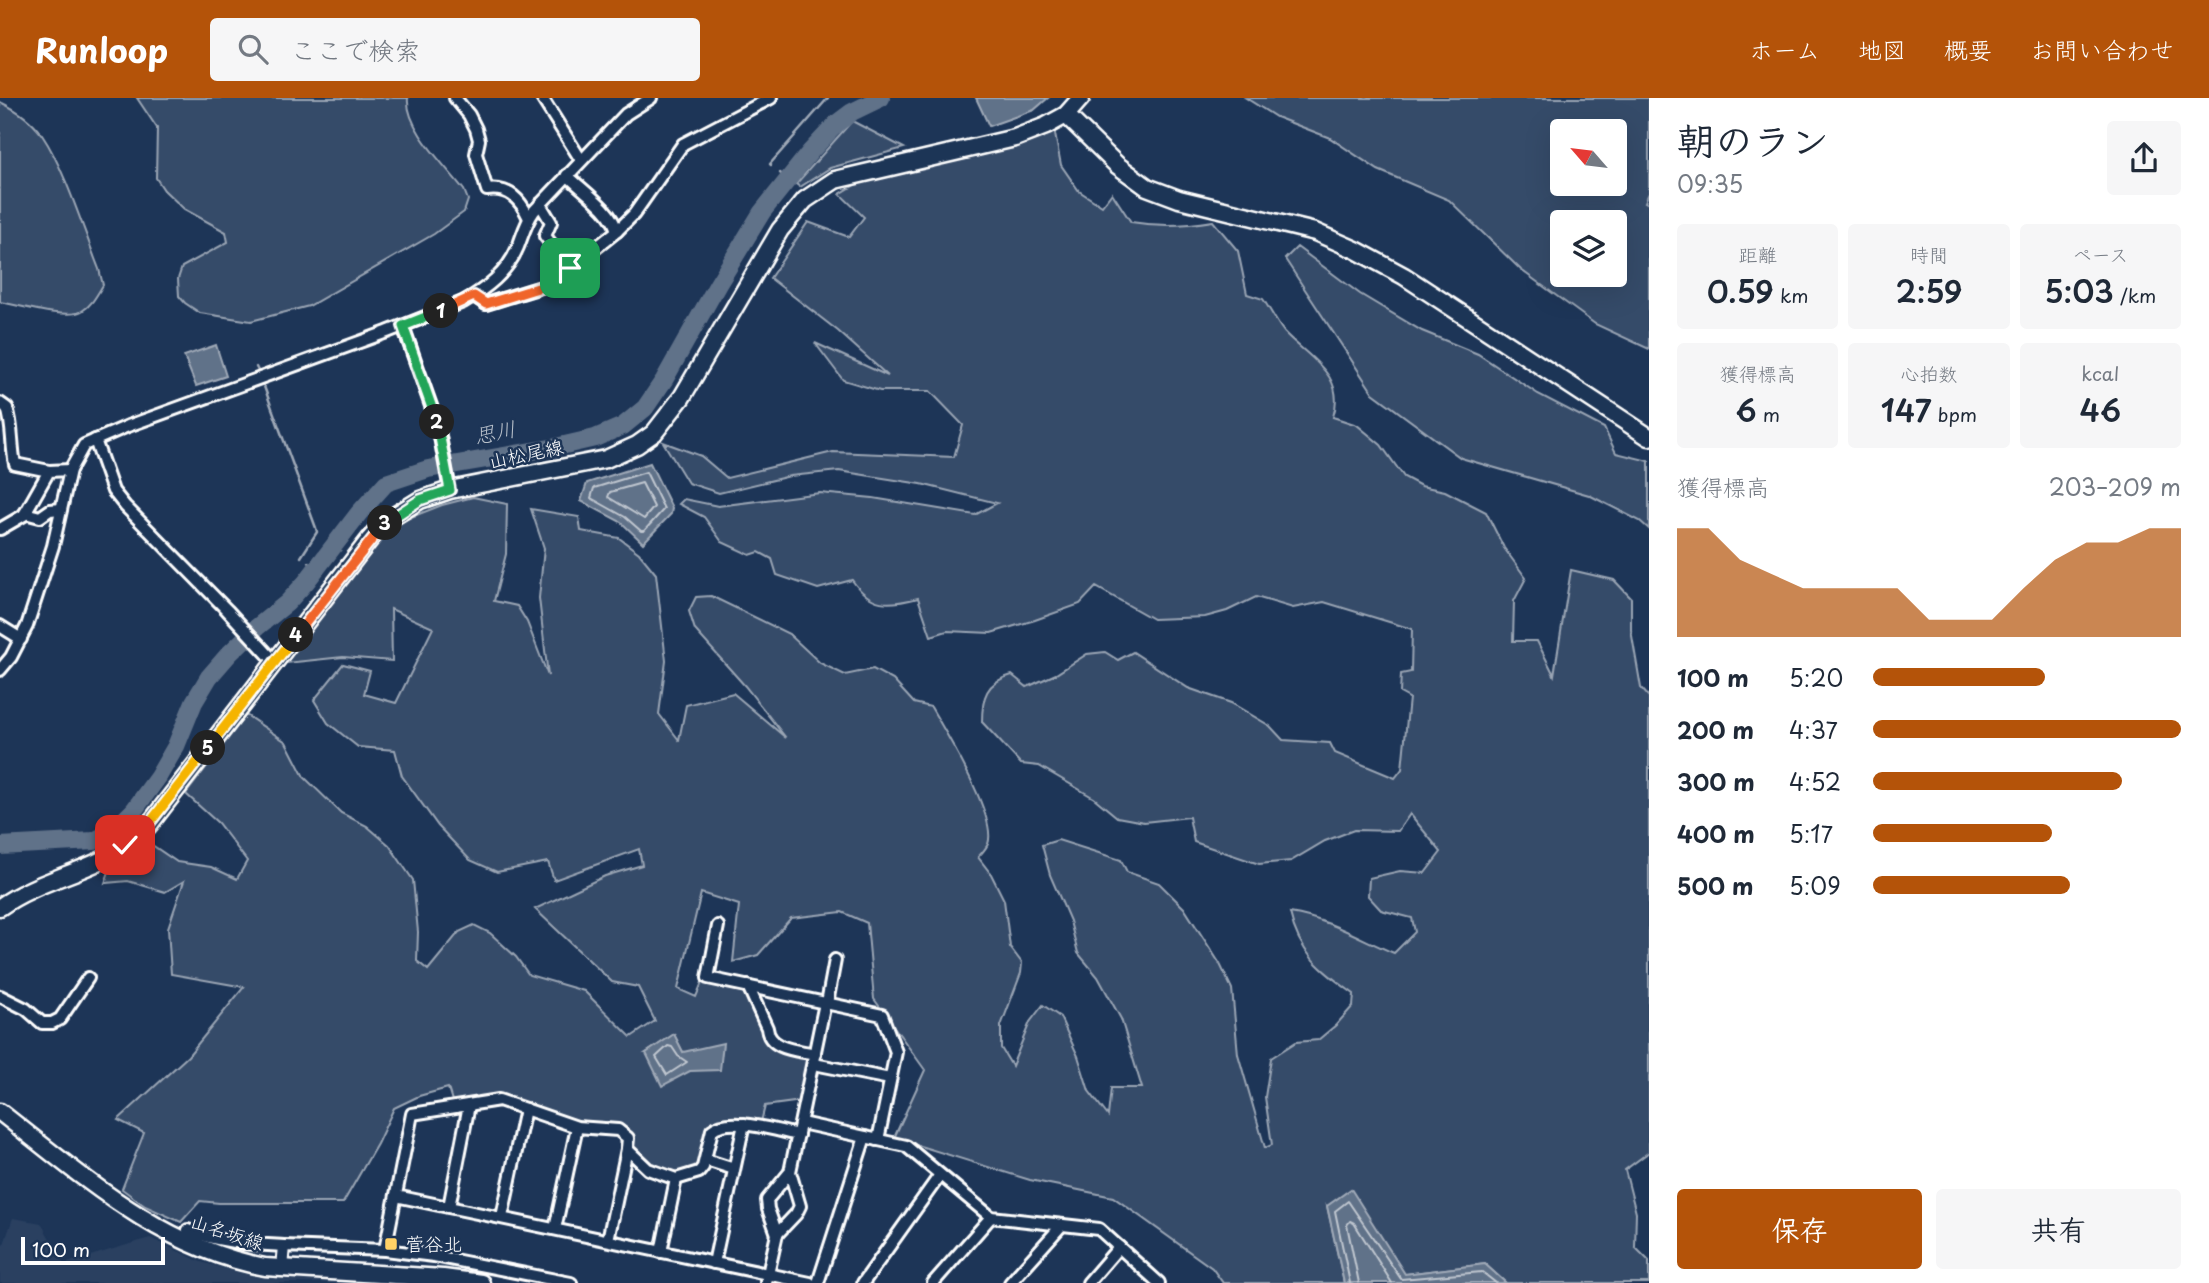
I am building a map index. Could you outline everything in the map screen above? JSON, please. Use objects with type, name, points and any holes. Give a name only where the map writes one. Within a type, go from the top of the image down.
[{"type":"main road","name":"山松尾線","points":[[0,907],[20,893],[102,860],[148,825],[386,522],[449,484],[606,459],[637,445],[654,433],[682,397],[780,230],[805,200],[835,180],[1015,138],[1066,115],[1081,98]]},
{"type":"main road","points":[[1066,115],[1117,164],[1147,187],[1178,199],[1315,232],[1356,250],[1404,276],[1649,437]]},
{"type":"main road","name":"山名坂線","points":[[0,1112],[101,1190],[155,1227],[204,1251],[239,1262],[282,1268],[443,1278],[481,1283]]},
{"type":"street","points":[[542,98],[581,160]]},
{"type":"street","points":[[0,670],[11,657],[27,626],[53,546],[70,470],[84,445],[128,426],[403,326],[474,296],[498,278],[510,262],[529,218],[540,204],[618,122],[632,103],[651,98]]},
{"type":"street","points":[[474,296],[486,304],[551,284],[634,214],[683,144],[771,98]]},
{"type":"street","points":[[462,100],[479,139],[476,154],[487,190],[503,190],[513,194],[519,199],[529,218]]},
{"type":"street","points":[[567,175],[607,212],[615,221],[617,231]]},
{"type":"street","points":[[540,204],[551,222],[545,236],[570,268]]},
{"type":"street","points":[[403,326],[438,426],[449,484]]},
{"type":"street","points":[[0,403],[7,408],[9,415],[10,443],[15,464],[48,471],[70,470]]},
{"type":"street","points":[[95,440],[113,491],[125,506],[275,662]]},
{"type":"street","points":[[0,529],[25,513],[48,471]]},
{"type":"street","points":[[25,513],[40,517],[50,510],[61,509]]},
{"type":"street","points":[[0,626],[21,639]]},
{"type":"street","points":[[718,926],[708,978],[882,1015],[896,1052],[878,1140]]},
{"type":"street","points":[[767,1279],[777,1234],[767,1200],[790,1172],[835,960]]},
{"type":"street","points":[[0,996],[26,1009],[42,1023],[52,1023],[60,1019],[88,978]]},
{"type":"street","points":[[748,986],[768,1035],[777,1046],[890,1079]]},
{"type":"street","points":[[385,1250],[412,1114],[499,1100],[577,1127],[618,1130],[628,1138],[608,1240]]},
{"type":"street","points":[[449,1207],[469,1105]]},
{"type":"street","points":[[502,1217],[525,1108]]},
{"type":"street","points":[[801,1123],[906,1146],[991,1217],[1099,1229],[1159,1283]]},
{"type":"street","points":[[627,1149],[648,1170],[676,1179],[699,1172],[706,1160],[712,1130],[717,1126],[744,1124],[798,1135]]},
{"type":"street","points":[[714,1263],[744,1124]]},
{"type":"street","points":[[555,1229],[577,1127]]},
{"type":"street","points":[[818,1283],[865,1137]]},
{"type":"street","points":[[706,1160],[734,1169]]},
{"type":"street","points":[[777,1234],[800,1206],[790,1172]]},
{"type":"street","points":[[863,1283],[940,1175]]},
{"type":"street","points":[[661,1252],[676,1179]]},
{"type":"street","points":[[396,1196],[714,1263],[767,1279],[810,1283]]},
{"type":"street","points":[[933,1283],[991,1217]]},
{"type":"street","points":[[1010,1283],[1062,1225]]},
{"type":"street","points":[[188,1230],[204,1237],[232,1243],[385,1250],[458,1259],[570,1283]]},
{"type":"street","points":[[282,1268],[284,1246]]},
{"type":"street","points":[[1088,1283],[1119,1247]]},
{"type":"shaded area","points":[[137,98],[408,98],[413,122],[420,134],[464,190],[468,200],[464,212],[434,234],[309,306],[251,321],[200,313],[179,296],[178,279],[182,267],[228,242],[226,232],[184,209],[164,190],[156,178],[157,128]]},
{"type":"shaded area","points":[[1246,98],[1649,98],[1649,193],[1645,202],[1649,204],[1649,349],[1595,324],[1521,270],[1449,200],[1378,170],[1330,138],[1276,117]]},
{"type":"shaded area","points":[[0,102],[23,116],[42,135],[73,200],[103,285],[82,311],[54,313],[0,302]]},
{"type":"shaded area","points":[[852,121],[904,148],[830,168],[800,187],[796,184]]},
{"type":"shaded area","points":[[1054,129],[1061,165],[1079,191],[1102,206],[1112,193],[1131,222],[1172,225],[1213,221],[1238,251],[1247,294],[1263,299],[1284,332],[1330,378],[1336,402],[1333,417],[1357,425],[1381,445],[1404,477],[1421,486],[1445,491],[1486,512],[1504,548],[1526,578],[1514,601],[1513,641],[1537,641],[1554,675],[1571,570],[1614,580],[1631,598],[1631,630],[1641,688],[1649,697],[1649,1152],[1625,1170],[1636,1213],[1635,1247],[1649,1261],[1649,1283],[1506,1283],[1485,1264],[1405,1274],[1327,1206],[1344,1283],[1223,1283],[1212,1268],[1113,1197],[1030,1180],[894,1138],[925,1070],[874,999],[867,923],[842,912],[791,918],[758,955],[733,962],[739,905],[701,893],[678,989],[696,997],[703,980],[740,988],[748,993],[763,1031],[810,1059],[801,1101],[765,1106],[761,1122],[744,1119],[715,1123],[697,1169],[672,1172],[655,1168],[635,1152],[631,1135],[581,1123],[501,1096],[453,1104],[448,1088],[419,1096],[394,1108],[343,1203],[200,1201],[181,1222],[145,1206],[122,1189],[144,1133],[118,1120],[188,1056],[244,987],[171,974],[168,928],[184,881],[165,892],[128,881],[105,883],[112,863],[149,843],[177,862],[211,867],[237,879],[247,861],[218,823],[186,794],[246,715],[286,742],[304,777],[341,813],[367,826],[389,845],[413,880],[418,932],[417,961],[428,970],[459,932],[474,925],[490,933],[516,957],[529,975],[584,991],[631,1037],[655,1021],[638,987],[612,982],[535,909],[605,876],[642,865],[639,849],[554,880],[548,862],[497,872],[470,860],[438,826],[402,776],[395,750],[358,747],[328,723],[314,700],[343,664],[370,671],[364,694],[396,703],[433,628],[391,609],[392,661],[343,657],[286,663],[373,548],[401,521],[442,505],[473,497],[507,504],[506,554],[494,601],[517,606],[527,622],[548,676],[539,598],[544,548],[531,509],[579,517],[581,531],[619,538],[639,553],[656,574],[666,661],[659,714],[679,740],[686,705],[733,693],[786,738],[745,686],[695,630],[689,611],[696,597],[711,596],[789,634],[820,663],[845,675],[873,669],[893,680],[914,703],[931,707],[978,795],[989,831],[988,844],[978,857],[991,874],[1004,900],[1010,947],[1022,963],[1021,973],[1001,1026],[1001,1048],[1012,1066],[1030,1022],[1043,1005],[1060,1017],[1078,1056],[1089,1091],[1108,1116],[1111,1088],[1142,1088],[1121,1019],[1098,977],[1078,953],[1070,921],[1050,875],[1042,845],[1058,840],[1121,860],[1127,872],[1159,883],[1184,908],[1220,964],[1232,989],[1238,1054],[1265,1148],[1272,1145],[1265,1097],[1271,1058],[1296,1042],[1318,1040],[1353,1006],[1354,994],[1313,960],[1299,940],[1290,913],[1330,924],[1394,953],[1415,932],[1412,918],[1381,910],[1368,896],[1369,878],[1400,871],[1425,873],[1441,852],[1410,814],[1398,831],[1354,830],[1325,841],[1291,861],[1259,864],[1194,842],[1189,817],[1144,822],[1117,817],[1094,798],[1039,766],[1021,764],[982,722],[983,705],[991,686],[1003,678],[1012,675],[1027,687],[1056,674],[1087,654],[1105,652],[1118,660],[1133,652],[1188,688],[1231,703],[1270,726],[1283,740],[1330,743],[1335,753],[1395,778],[1402,769],[1409,698],[1400,693],[1401,674],[1411,672],[1412,629],[1324,602],[1293,608],[1256,597],[1227,611],[1205,617],[1153,619],[1096,587],[1080,604],[1035,620],[991,633],[947,631],[931,636],[918,598],[881,602],[866,595],[852,580],[818,589],[777,575],[772,559],[759,552],[750,555],[722,542],[704,517],[679,504],[684,499],[718,506],[820,493],[873,498],[975,515],[997,503],[921,484],[839,471],[790,476],[719,493],[688,483],[663,442],[701,456],[727,478],[833,452],[954,457],[963,425],[930,391],[880,391],[843,380],[815,343],[888,376],[838,331],[770,278],[808,222],[849,237],[864,217],[840,194],[868,177],[1021,144]],"holes":[[[674,1035],[683,1052],[646,1053]]]},
{"type":"shaded area","points":[[1297,247],[1360,294],[1422,331],[1478,354],[1538,394],[1604,428],[1616,453],[1649,461],[1649,529],[1640,521],[1589,495],[1461,458],[1373,393],[1285,259]]},
{"type":"shaded area","points":[[13,1218],[41,1223],[64,1264],[150,1238],[201,1262],[242,1273],[360,1283],[0,1283],[0,1246],[4,1244]]},
{"type":"water","points":[[976,98],[1048,98],[1034,110],[989,126]]},
{"type":"water","points":[[216,345],[226,376],[196,386],[184,356]]},
{"type":"water","points":[[650,463],[672,508],[671,514],[643,543],[621,522],[581,501],[587,483]]},
{"type":"water","points":[[674,1034],[683,1052],[723,1043],[720,1070],[690,1071],[662,1086],[646,1053]]},
{"type":"water","points":[[1351,1189],[1405,1274],[1485,1264],[1506,1283],[1344,1283],[1327,1206]]},
{"type":"waterway","points":[[771,165],[828,98]]},
{"type":"waterway","name":"思川","points":[[0,846],[94,841],[113,831],[134,810],[158,777],[209,677],[256,628],[287,603],[386,483],[428,469],[595,438],[623,426],[645,408],[762,212],[836,124],[852,112],[881,98]]},
{"type":"waterway","points":[[780,173],[788,180]]},
{"type":"waterway","points":[[256,367],[258,371]]},
{"type":"waterway","points":[[262,381],[317,532],[301,557]]},
{"type":"waterway","points":[[309,562],[315,571]]},
{"type":"place","name":"菅谷北","points":[[391,1244]]},
{"type":"route","points":[[125,845],[148,825],[370,539],[386,522],[420,500],[450,490],[438,426],[403,326],[474,296],[486,304],[551,284],[570,268]]}]
